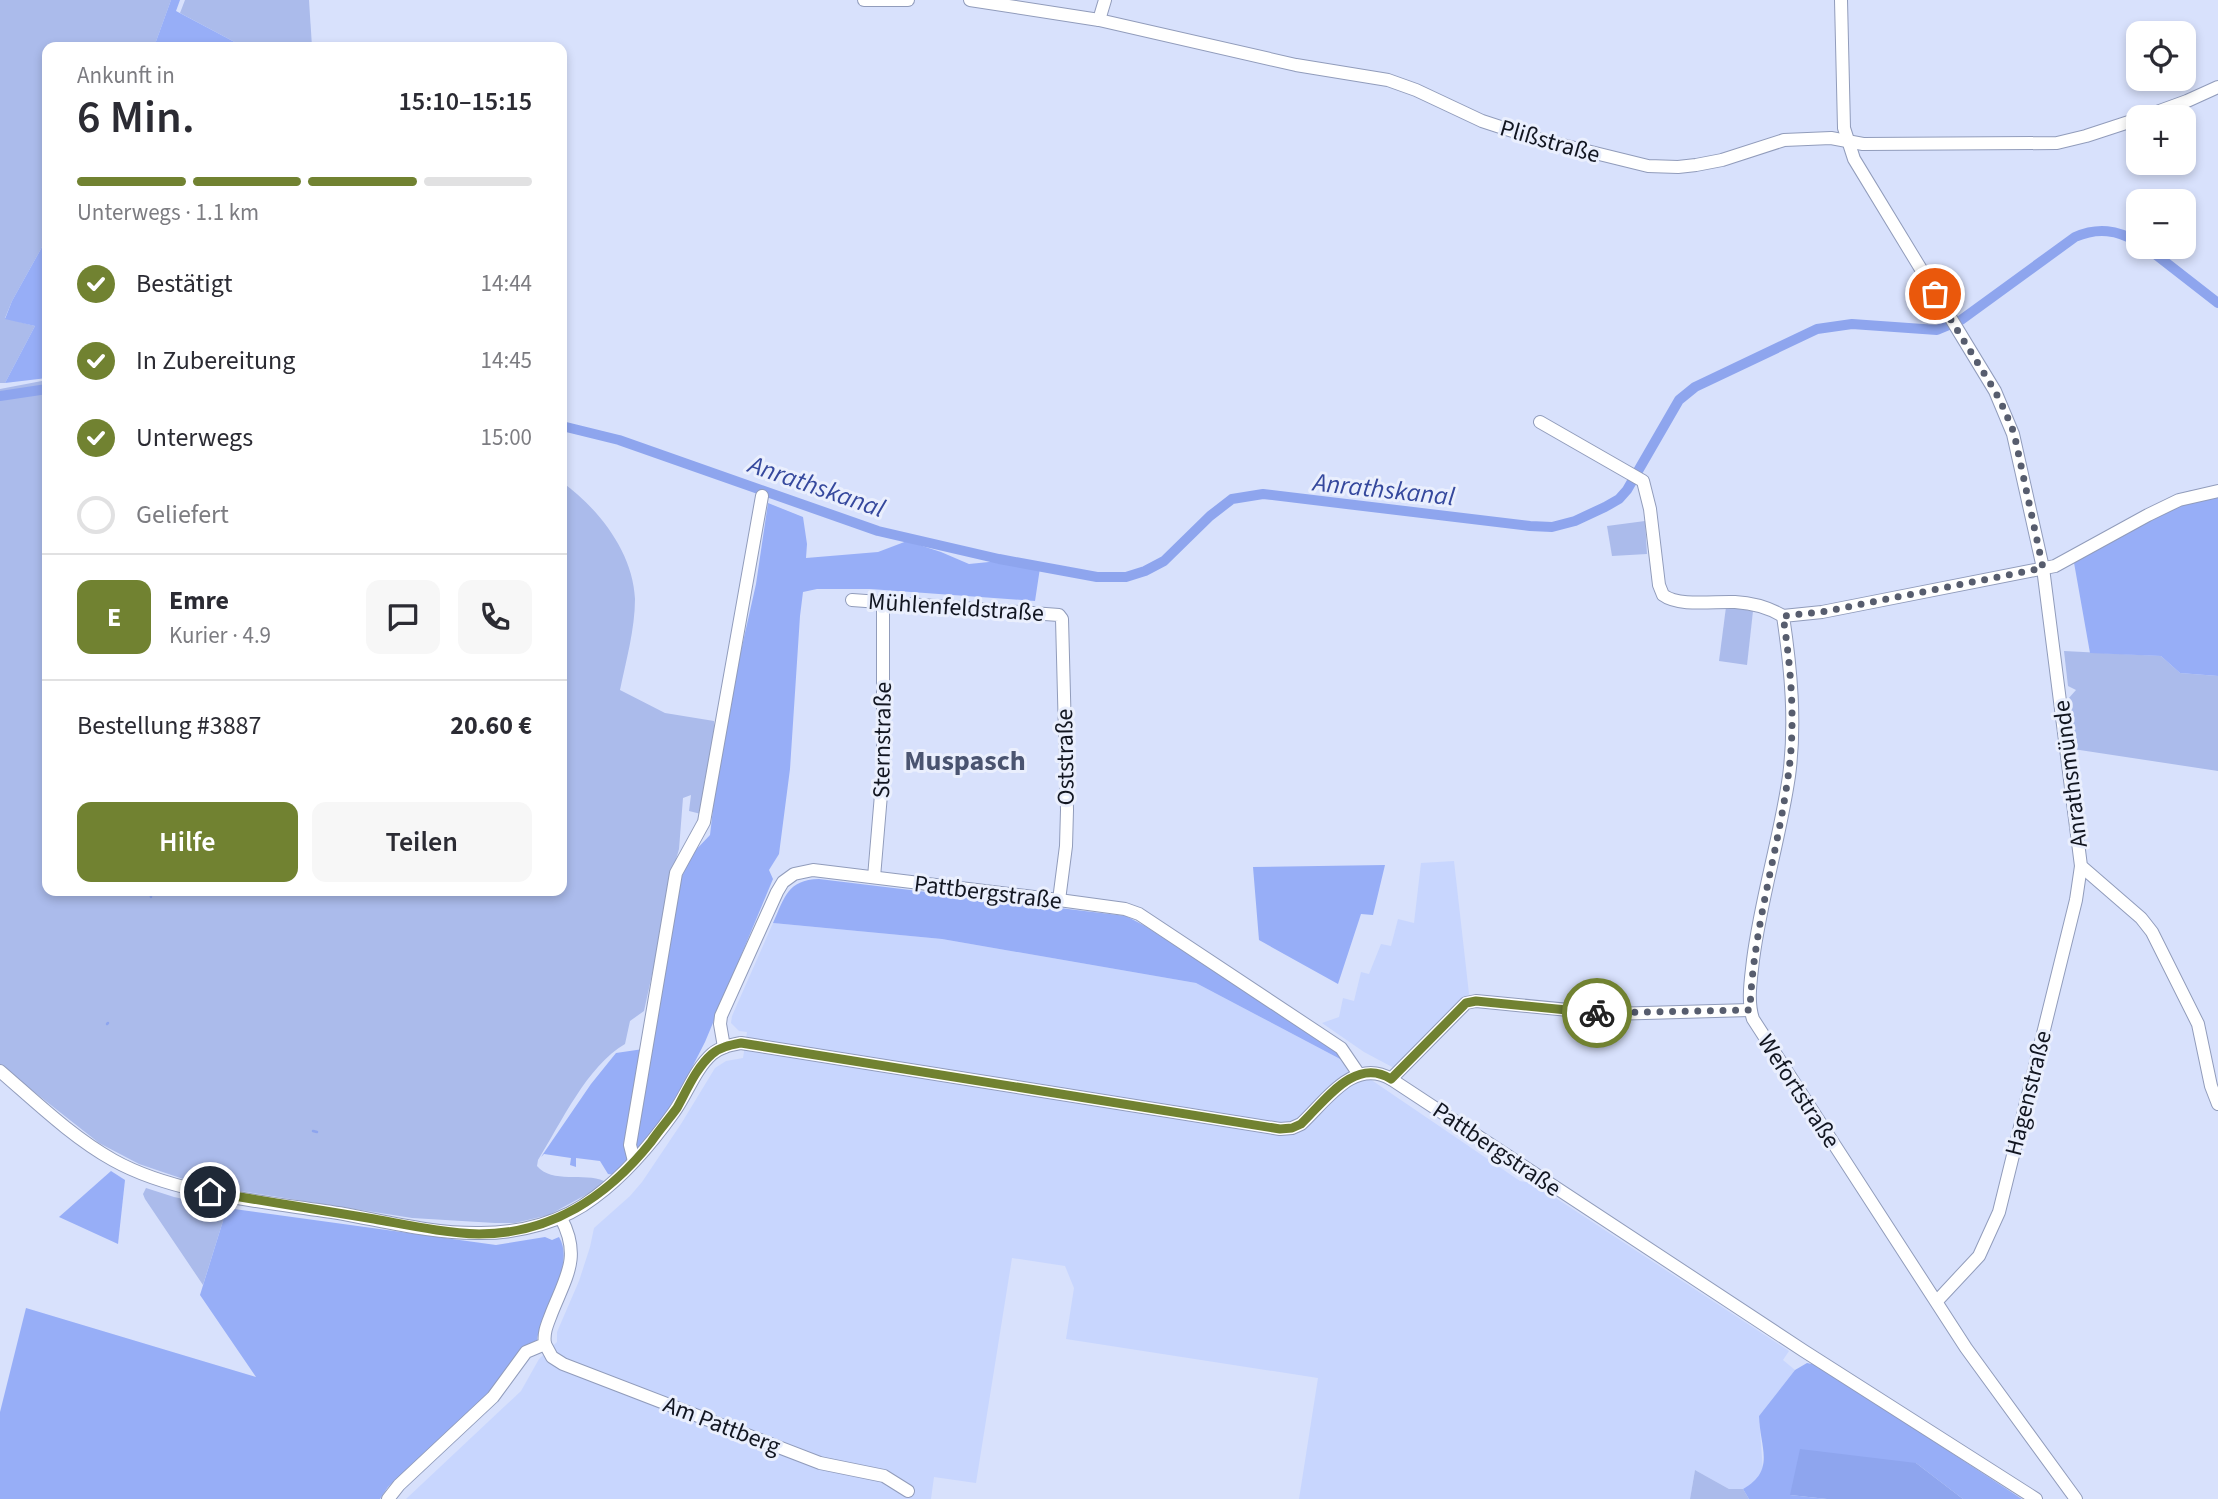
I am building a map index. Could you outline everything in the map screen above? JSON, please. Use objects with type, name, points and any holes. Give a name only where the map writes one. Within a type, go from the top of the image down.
[{"type":"street","points":[[864,0],[908,0]]},
{"type":"street","name":"Plißstraße","points":[[970,0],[1099,20],[1296,65],[1388,80],[1482,121],[1534,138],[1648,166],[1696,165],[1722,160],[1784,140],[1831,138],[1847,143],[2057,143],[2126,123]]},
{"type":"street","points":[[1099,20],[1105,0]]},
{"type":"street","points":[[1841,0],[1844,128],[1847,143]]},
{"type":"street","name":"Plißstraße","points":[[2176,105],[2218,87]]},
{"type":"street","name":"Anrathsmünde","points":[[1847,143],[1854,159],[1995,391],[2014,433],[2043,568],[2081,866],[2141,918],[2152,932],[2198,1024],[2211,1086],[2218,1104]]},
{"type":"street","points":[[1541,422],[1634,475],[1644,484],[1650,509],[1659,585],[1663,595],[1669,600],[1737,602],[1762,606],[1783,616],[1822,612],[2055,566],[2179,500],[2218,491]]},
{"type":"street","points":[[634,1161],[630,1145],[676,873],[704,822],[762,496]]},
{"type":"street","name":"Mühlenfeldstraße","points":[[852,600],[1059,615]]},
{"type":"street","name":"Sternstraße","points":[[874,877],[883,771],[883,601]]},
{"type":"street","name":"Oststraße","points":[[1059,615],[1062,632],[1067,810],[1066,846],[1059,900]]},
{"type":"street","name":"Wefortstraße","points":[[1783,616],[1792,695],[1789,775],[1757,934],[1751,974],[1750,1010],[1753,1019],[1926,1289],[2076,1499]]},
{"type":"street","name":"Hagenstraße","points":[[1937,1301],[1979,1256],[1999,1212],[2076,900],[2081,866]]},
{"type":"street","name":"Pattbergstraße","points":[[724,1047],[720,1024],[722,1016],[770,905],[783,882],[804,870],[1125,909],[1139,914],[1341,1048],[1358,1073],[1371,1071],[1391,1079],[2036,1499]]},
{"type":"street","points":[[1391,1079],[1466,1003],[1476,1001],[1610,1014],[1750,1010]]},
{"type":"street","points":[[0,1072],[83,1140],[112,1160],[144,1175],[189,1189],[436,1230],[479,1234],[516,1231],[561,1218],[592,1200],[634,1161],[675,1111],[701,1067],[712,1054],[724,1047],[741,1043],[1280,1129],[1301,1124],[1347,1080],[1358,1073]]},
{"type":"street","points":[[388,1499],[399,1485],[493,1397],[526,1352],[545,1344],[546,1326],[566,1277],[571,1257],[570,1238],[561,1218]]},
{"type":"street","name":"Am Pattberg","points":[[545,1344],[552,1357],[563,1364],[820,1463],[884,1476],[908,1491]]},
{"type":"shaded area","points":[[0,0],[171,0],[156,42],[42,42],[42,247],[5,318],[35,326],[5,383],[0,383]]},
{"type":"shaded area","points":[[171,0],[180,0],[176,11],[235,42],[156,42]]},
{"type":"shaded area","points":[[185,0],[309,0],[312,42],[235,42],[180,13]]},
{"type":"shaded area","points":[[42,247],[42,379],[5,383],[35,326],[5,319]]},
{"type":"shaded area","points":[[42,381],[42,896],[567,896],[567,486],[600,518],[621,548],[633,582],[635,599],[632,633],[620,690],[665,713],[714,721],[715,734],[705,778],[701,814],[689,811],[691,795],[683,798],[679,849],[668,888],[665,915],[644,1011],[630,1021],[625,1044],[611,1054],[587,1081],[538,1160],[537,1166],[551,1175],[587,1177],[604,1181],[604,1185],[549,1215],[515,1223],[495,1223],[412,1218],[201,1185],[139,1164],[99,1143],[0,1065],[0,389]]},
{"type":"shaded area","points":[[2218,486],[2218,676],[2180,673],[2161,656],[2090,653],[2073,557],[2155,506],[2188,491]]},
{"type":"shaded area","points":[[768,503],[803,517],[806,558],[878,552],[907,541],[969,564],[999,561],[1040,568],[1035,601],[870,589],[817,589],[803,592],[790,769],[779,854],[769,870],[773,879],[705,1042],[674,1103],[653,1132],[614,1175],[608,1174],[600,1161],[576,1158],[576,1167],[570,1165],[571,1158],[544,1154],[541,1157],[591,1084],[616,1053],[650,1048],[681,879],[690,856],[710,835],[736,673],[756,584]]},
{"type":"shaded area","points":[[1645,521],[1647,554],[1612,556],[1607,526]]},
{"type":"shaded area","points":[[1726,607],[1753,611],[1747,665],[1719,661]]},
{"type":"shaded area","points":[[2064,651],[2161,656],[2180,673],[2218,676],[2218,771],[2073,749],[2068,699],[2076,690],[2068,686]]},
{"type":"shaded area","points":[[1454,861],[1469,994],[1394,1068],[1364,1052],[1322,1023],[1339,1017],[1343,998],[1354,1001],[1361,972],[1369,974],[1381,944],[1391,946],[1398,919],[1414,923],[1421,863]]},
{"type":"shaded area","points":[[1385,865],[1373,915],[1361,914],[1338,984],[1259,940],[1253,867]]},
{"type":"shaded area","points":[[819,879],[1126,916],[1335,1050],[1342,1060],[1196,983],[942,939],[773,923],[788,892],[800,883]]},
{"type":"shaded area","points":[[773,923],[942,939],[1196,983],[1342,1060],[1520,1181],[1533,1183],[1789,1351],[1783,1360],[1795,1370],[1759,1416],[1763,1471],[1757,1481],[1743,1489],[1729,1489],[1695,1470],[1690,1499],[1299,1499],[1318,1378],[1066,1339],[1074,1288],[1065,1266],[1012,1258],[976,1483],[934,1477],[931,1499],[406,1499],[521,1391],[539,1359],[557,1342],[557,1332],[579,1281],[594,1228],[642,1182],[715,1068],[726,1061],[743,1058],[747,1032],[739,1031],[731,1023],[732,1016]]},
{"type":"shaded area","points":[[111,1171],[125,1180],[118,1244],[59,1217]]},
{"type":"shaded area","points":[[146,1188],[227,1208],[203,1285],[145,1199],[143,1194]]},
{"type":"shaded area","points":[[227,1208],[496,1245],[559,1237],[563,1248],[561,1274],[537,1340],[525,1347],[495,1388],[388,1487],[380,1499],[0,1499],[0,1412],[26,1308],[256,1377],[200,1295]]},
{"type":"shaded area","points":[[1807,1363],[1817,1365],[2022,1499],[1963,1499],[1916,1463],[1790,1495],[1827,1499],[1749,1499],[1743,1489],[1760,1474],[1763,1466],[1759,1416],[1795,1370]]},
{"type":"shaded area","points":[[1800,1449],[1916,1463],[1963,1499],[1827,1499],[1790,1495]]},
{"type":"shaded area","points":[[1695,1470],[1729,1489],[1743,1489],[1749,1499],[1690,1499]]},
{"type":"waterway","name":"Anrathskanal","points":[[567,427],[619,440],[878,531],[999,559],[1097,577],[1126,577],[1145,571],[1164,561],[1210,516],[1232,499],[1263,494],[1552,527],[1575,521],[1619,499],[1627,490],[1679,400],[1695,387],[1817,329],[1852,324],[1937,330],[1961,320],[2075,237],[2100,231],[2126,236]]},
{"type":"waterway","name":"Anrathskanal","points":[[2161,259],[2218,303]]},
{"type":"waterway","name":"Anrathskanal","points":[[0,396],[42,390]]},
{"type":"waterway","points":[[313,1131],[317,1132]]},
{"type":"way so far","points":[[1597,1013],[1750,1010],[1751,974],[1757,934],[1789,775],[1792,695],[1783,616],[1822,612],[2043,568],[2014,433],[1995,391],[1935,294]]},
{"type":"district","name":"Muspasch","points":[[965,760]]},
{"type":"route","points":[[210,1192],[436,1230],[479,1234],[516,1231],[543,1224],[561,1218],[592,1200],[612,1184],[675,1111],[701,1067],[712,1054],[724,1047],[741,1043],[1280,1129],[1301,1124],[1347,1080],[1358,1073],[1378,1072],[1391,1079],[1466,1003],[1476,1001],[1597,1013]]}]
